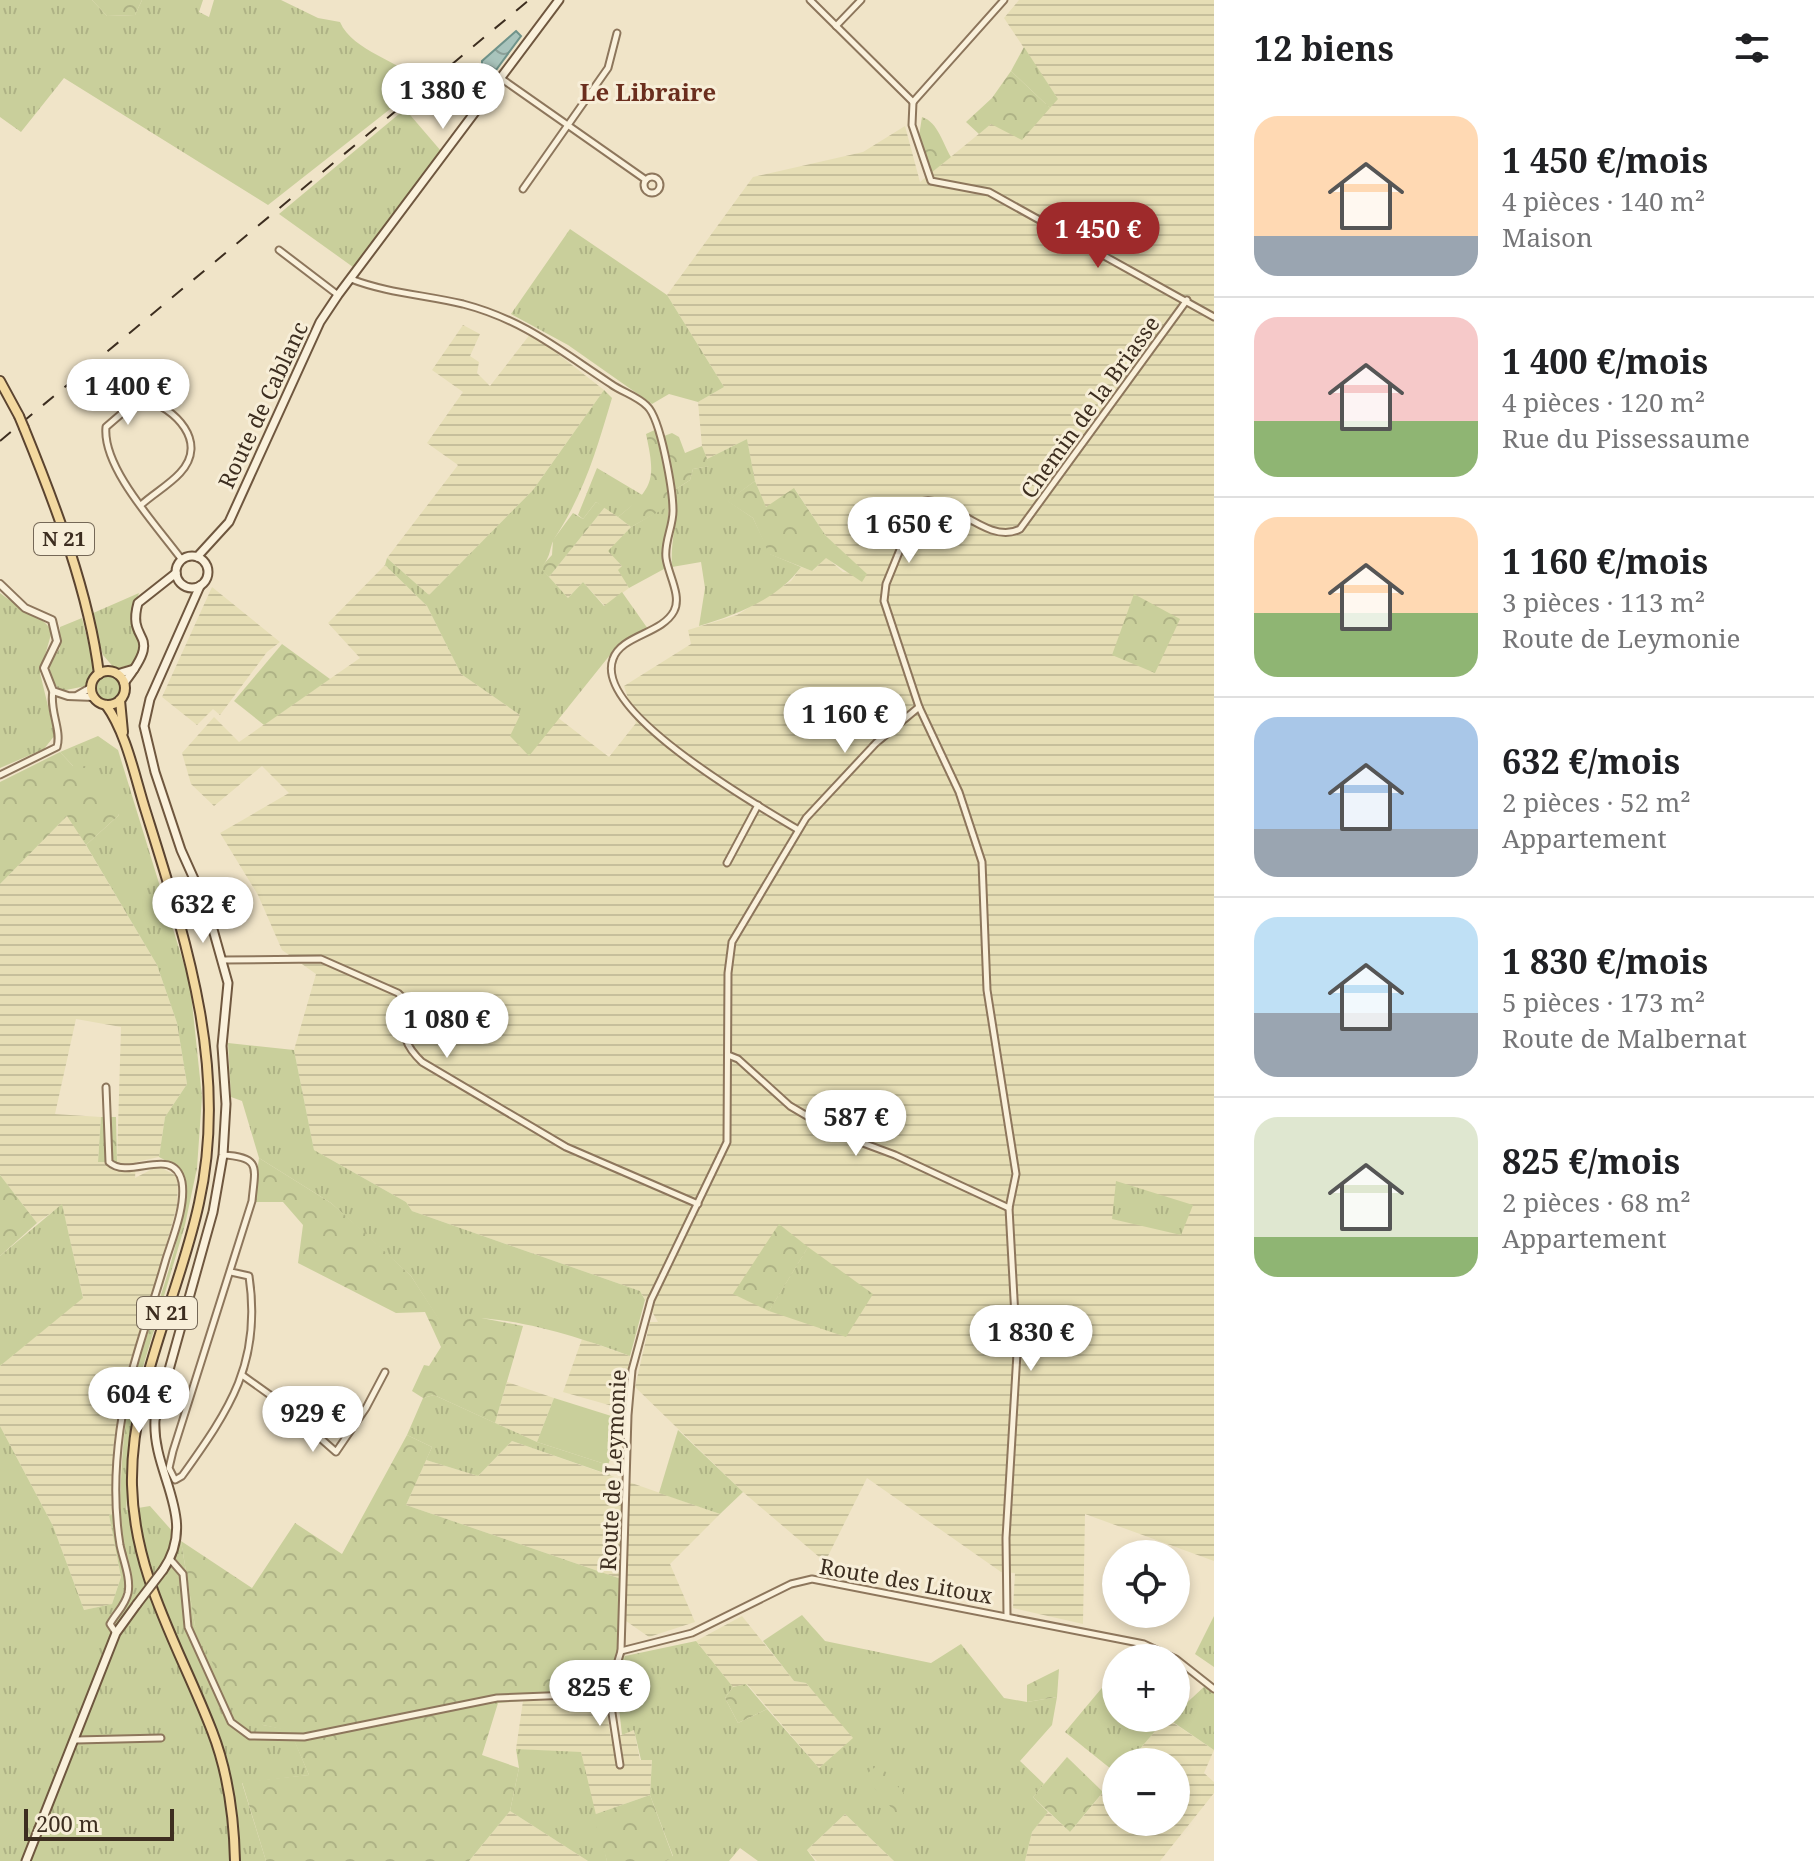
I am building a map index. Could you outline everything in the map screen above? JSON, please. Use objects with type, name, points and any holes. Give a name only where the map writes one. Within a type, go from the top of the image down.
[{"type":"main road","name":"Route de Cablanc","points":[[210,547],[229,522],[320,322],[559,0]]},
{"type":"main road","name":"N 21","points":[[0,381],[24,428],[65,541],[96,652],[108,674]]},
{"type":"main road","points":[[136,668],[108,674],[93,692],[106,705],[120,700],[124,683],[136,668],[146,651],[146,642],[135,622],[138,603],[176,573],[182,560],[197,557],[210,547]]},
{"type":"main road","points":[[26,1861],[116,1633],[170,1559],[178,1535],[177,1510],[156,1452],[155,1420],[213,1212],[223,1155],[226,1104],[222,1046],[228,1002],[223,960],[207,908],[181,850],[145,737],[150,699],[208,574],[206,565],[210,547]]},
{"type":"main road","points":[[197,557],[206,565]]},
{"type":"main road","points":[[176,573],[192,608]]},
{"type":"main road","points":[[163,585],[200,586]]},
{"type":"main road","points":[[108,674],[124,683]]},
{"type":"main road","name":"N 21","points":[[120,700],[129,760]]},
{"type":"main road","name":"N 21","points":[[106,705],[129,760],[193,972],[205,1036],[209,1095],[200,1201],[142,1395],[132,1484],[136,1529],[157,1610],[201,1705],[223,1766],[233,1820],[235,1861]]},
{"type":"street","points":[[810,0],[913,102]]},
{"type":"street","points":[[836,26],[861,0]]},
{"type":"street","points":[[1004,0],[913,102],[912,125],[931,181],[989,192],[1214,317]]},
{"type":"street","points":[[523,189],[608,68],[617,33]]},
{"type":"street","points":[[437,90],[461,74],[492,92]]},
{"type":"street","points":[[502,79],[646,180]]},
{"type":"street","points":[[279,250],[338,295]]},
{"type":"street","points":[[351,279],[373,288],[459,303],[505,316],[559,347],[648,406],[658,430],[674,508],[666,558],[676,600],[675,610],[667,620],[619,651],[613,659],[614,682],[624,698],[653,729],[699,767],[797,829]]},
{"type":"street","name":"Chemin de la Briasse","points":[[1007,1615],[1006,1538],[1017,1353],[1009,1208],[1016,1174],[987,990],[982,862],[959,792],[919,707],[884,601],[886,584],[919,503],[932,501],[1000,534],[1020,529],[1187,300]]},
{"type":"street","points":[[141,505],[180,473],[190,452],[190,437],[179,418],[144,399],[135,402],[106,427],[105,437],[121,478],[141,505],[182,560]]},
{"type":"street","points":[[0,584],[16,601],[52,620],[57,641],[44,668],[53,691],[51,710],[59,741],[57,747],[0,775]]},
{"type":"street","points":[[53,691],[75,697],[93,692]]},
{"type":"street","name":"Route de Leymonie","points":[[608,1687],[619,1668],[621,1651],[632,1370],[651,1300],[727,1142],[728,973],[732,942],[797,829],[876,743],[919,707]]},
{"type":"street","points":[[727,863],[758,805]]},
{"type":"street","points":[[223,960],[321,959],[398,993],[405,1000],[402,1032],[409,1050],[422,1062],[566,1147],[698,1204]]},
{"type":"street","points":[[728,1055],[738,1059],[790,1106],[836,1133],[895,1155],[1009,1208]]},
{"type":"street","points":[[106,1087],[109,1162],[126,1169],[159,1162],[179,1175],[182,1186],[175,1229],[129,1381],[120,1432],[117,1517],[129,1586],[125,1603],[110,1624],[116,1633]]},
{"type":"street","points":[[223,1155],[240,1156],[251,1160],[255,1166],[252,1201],[173,1451],[169,1468],[175,1480],[182,1476],[230,1407],[242,1375],[251,1332],[252,1295],[249,1276],[231,1272]]},
{"type":"street","points":[[242,1375],[277,1400],[336,1452],[385,1372]]},
{"type":"street","points":[[170,1559],[183,1574],[188,1627],[231,1722],[250,1736],[304,1737],[473,1702],[597,1694],[608,1687],[620,1765]]},
{"type":"street","name":"Route des Litoux","points":[[621,1651],[692,1633],[791,1584],[812,1579],[1144,1644]]},
{"type":"street","name":"Route des Litoux","points":[[1190,1671],[1214,1689]]},
{"type":"street","points":[[76,1740],[161,1738]]},
{"type":"shaded area","points":[[1019,0],[1214,0],[1214,1561],[1190,1552],[1190,1540],[1156,1540],[1085,1514],[1083,1624],[1013,1608],[1015,1573],[1001,1572],[867,1478],[825,1562],[743,1492],[635,1387],[650,1322],[658,1322],[640,1291],[412,1211],[406,1202],[314,1150],[294,1050],[316,974],[282,950],[258,895],[220,833],[289,793],[262,766],[214,806],[191,784],[182,753],[214,717],[239,742],[360,658],[328,623],[385,565],[427,606],[461,674],[520,715],[529,755],[557,717],[609,757],[636,723],[624,686],[691,644],[688,630],[737,615],[791,581],[801,567],[813,571],[826,557],[843,572],[866,574],[826,536],[795,489],[766,508],[755,481],[747,439],[707,459],[702,446],[698,402],[724,387],[667,295],[753,177],[863,152],[905,126],[920,182],[991,124],[1058,99],[1004,18]]},
{"type":"shaded area","points":[[463,325],[480,334],[470,356],[479,362],[477,373],[490,386],[531,333],[604,390],[533,490],[429,595],[387,558],[458,465],[427,443],[463,392],[432,370]]},
{"type":"shaded area","points":[[605,507],[631,527],[609,551],[623,567],[619,570],[629,588],[605,606],[583,582],[568,598],[549,577]]},
{"type":"shaded area","points":[[212,587],[280,642],[267,652],[220,715],[213,709],[197,725],[162,697]]},
{"type":"shaded area","points":[[68,815],[157,965],[177,1023],[187,1084],[165,1117],[159,1157],[136,1162],[135,1178],[158,1166],[175,1175],[178,1184],[177,1206],[124,1396],[113,1448],[114,1513],[109,1515],[121,1577],[112,1604],[84,1610],[53,1526],[0,1426],[0,1366],[83,1297],[62,1205],[37,1223],[0,1175],[0,884]],"holes":[[[76,1019],[121,1027],[117,1161],[98,1162],[101,1117],[55,1114]]]},
{"type":"shaded area","points":[[582,1339],[630,1356],[623,1409],[563,1392]]},
{"type":"shaded area","points":[[507,1382],[554,1398],[537,1442],[495,1423]]},
{"type":"shaded area","points":[[512,1441],[720,1514],[670,1564],[695,1622],[649,1637],[626,1621],[627,1581],[406,1505],[426,1460],[478,1476]]},
{"type":"shaded area","points":[[742,1616],[794,1681],[806,1683],[854,1738],[819,1768],[747,1684],[733,1687],[696,1641]]},
{"type":"shaded area","points":[[604,1694],[611,1739],[634,1730],[640,1760],[652,1760],[650,1795],[593,1815],[581,1753],[516,1749],[523,1701],[597,1700]]},
{"type":"shaded area","points":[[1154,1732],[1187,1732],[1214,1750],[1204,1773],[1214,1782],[1214,1793],[1190,1823],[1190,1748],[1141,1748]]},
{"type":"shaded area","points":[[1102,1794],[1102,1836],[1180,1836],[1160,1861],[1025,1861],[1032,1832],[1048,1812],[1070,1832]]},
{"type":"shaded area","points":[[510,1811],[588,1861],[469,1861]]},
{"type":"shaded area","points":[[845,1814],[894,1861],[817,1861],[807,1850]]},
{"type":"green space","points":[[0,0],[92,0],[107,16],[135,15],[142,0],[203,0],[199,12],[209,17],[214,0],[281,0],[318,18],[340,22],[355,41],[402,68],[422,84],[268,205],[64,78],[21,132],[0,117]]},
{"type":"green space","points":[[92,0],[142,0],[135,15],[107,16]]},
{"type":"green space","points":[[1024,47],[1058,99],[1050,108],[1011,71]]},
{"type":"green space","points":[[1011,71],[1050,108],[1022,140],[991,124],[979,134],[966,122],[992,98]]},
{"type":"green space","points":[[405,109],[441,151],[353,267],[279,214]]},
{"type":"green space","points":[[922,117],[936,128],[951,157],[931,173],[919,136]]},
{"type":"green space","points":[[570,229],[667,295],[724,387],[698,402],[669,394],[652,404],[568,345],[511,314]]},
{"type":"green space","points":[[604,390],[612,398],[583,486],[541,568],[568,598],[583,582],[604,606],[622,592],[648,629],[614,650],[529,756],[510,736],[520,715],[461,674],[427,606],[385,565],[387,558],[429,595],[533,490]]},
{"type":"green space","points":[[661,427],[664,436],[672,433],[679,437],[685,453],[702,446],[710,466],[693,469],[690,480],[676,489],[678,501],[631,527],[618,517],[639,498],[649,482],[651,462],[646,434]]},
{"type":"green space","points":[[747,439],[755,481],[728,501],[753,518],[770,554],[801,567],[768,597],[727,617],[699,626],[705,588],[701,562],[672,567],[676,489],[690,480],[693,469],[709,466],[707,459]]},
{"type":"green space","points":[[597,468],[644,496],[618,517],[596,502],[583,519],[578,515]]},
{"type":"green space","points":[[755,481],[766,507],[794,488],[826,536],[867,574],[862,582],[826,558],[812,571],[769,554],[753,518],[727,501]]},
{"type":"green space","points":[[596,502],[605,507],[549,577],[540,568],[552,555],[553,540],[573,513],[583,519]]},
{"type":"green space","points":[[669,505],[664,569],[629,588],[618,570],[622,566],[608,551],[631,527]]},
{"type":"green space","points":[[0,593],[41,619],[52,631],[40,673],[55,735],[44,749],[0,768]]},
{"type":"green space","points":[[139,593],[130,619],[141,648],[136,663],[115,669],[103,655],[91,614]]},
{"type":"green space","points":[[1134,594],[1180,619],[1155,673],[1112,655]]},
{"type":"green space","points":[[82,618],[94,667],[86,686],[61,691],[52,681],[49,665],[60,648],[60,627]]},
{"type":"green space","points":[[282,644],[330,679],[264,725],[234,701]]},
{"type":"green space","points":[[109,676],[118,679],[121,688],[118,697],[109,700],[100,697],[97,688],[100,679]]},
{"type":"green space","points":[[98,736],[118,750],[190,984],[202,1097],[197,1168],[185,1225],[135,1394],[126,1510],[150,1506],[181,1541],[195,1626],[263,1725],[290,1730],[309,1775],[242,1783],[266,1861],[0,1861],[0,1426],[53,1526],[84,1610],[112,1604],[121,1577],[109,1515],[120,1512],[129,1400],[138,1362],[168,1273],[182,1213],[183,1187],[178,1167],[159,1157],[165,1117],[187,1084],[177,1023],[157,965],[86,845],[119,815],[60,752]]},
{"type":"green space","points":[[60,752],[73,766],[91,766],[119,815],[86,845],[67,816],[0,884],[0,782]]},
{"type":"green space","points":[[228,1043],[294,1050],[314,1150],[406,1202],[412,1211],[640,1291],[645,1300],[630,1356],[561,1333],[511,1322],[462,1318],[439,1320],[411,1276],[331,1203],[259,1158],[242,1101],[231,1097]]},
{"type":"green space","points":[[101,1117],[116,1117],[117,1162],[98,1162]]},
{"type":"green space","points":[[259,1158],[331,1203],[365,1233],[411,1276],[439,1319],[466,1315],[523,1326],[495,1423],[434,1395],[423,1398],[412,1391],[424,1365],[429,1366],[441,1347],[425,1312],[396,1313],[298,1263],[303,1225],[283,1202],[253,1202]]},
{"type":"green space","points":[[0,1175],[37,1223],[0,1256]]},
{"type":"green space","points":[[1116,1181],[1193,1205],[1181,1235],[1112,1219]]},
{"type":"green space","points":[[62,1204],[83,1298],[0,1366],[0,1256]]},
{"type":"green space","points":[[779,1224],[808,1247],[769,1311],[733,1294]]},
{"type":"green space","points":[[808,1247],[873,1294],[846,1337],[769,1311]]},
{"type":"green space","points":[[434,1395],[537,1442],[608,1465],[610,1475],[512,1441],[478,1476],[426,1460],[432,1447],[407,1435],[423,1398]]},
{"type":"green space","points":[[554,1398],[624,1420],[608,1465],[537,1442]]},
{"type":"green space","points":[[678,1430],[743,1492],[720,1514],[659,1493]]},
{"type":"green space","points":[[407,1435],[432,1447],[406,1505],[627,1581],[624,1670],[596,1687],[557,1690],[523,1701],[498,1703],[482,1755],[519,1768],[510,1811],[469,1861],[266,1861],[242,1782],[309,1775],[290,1731],[237,1715],[195,1626],[181,1541],[252,1588],[295,1523],[342,1554]]},
{"type":"green space","points":[[802,1615],[825,1641],[931,1663],[961,1644],[1004,1698],[1027,1702],[1057,1697],[1052,1725],[1020,1761],[1044,1784],[1033,1797],[1048,1812],[1032,1832],[1025,1861],[894,1861],[845,1814],[807,1850],[815,1861],[758,1861],[740,1848],[729,1861],[666,1861],[673,1856],[650,1795],[652,1760],[641,1760],[634,1730],[622,1735],[617,1690],[625,1656],[696,1641],[733,1687],[725,1698],[738,1723],[767,1709],[819,1768],[853,1738],[806,1683],[794,1681],[763,1641]]},
{"type":"green space","points":[[1214,1616],[1214,1667],[1195,1654]]},
{"type":"green space","points":[[1059,1669],[1057,1697],[1027,1702],[1027,1685]]},
{"type":"green space","points":[[746,1684],[767,1709],[738,1723],[725,1698],[733,1687]]},
{"type":"green space","points":[[1206,1685],[1214,1694],[1214,1750],[1188,1732],[1190,1732],[1190,1700]]},
{"type":"green space","points":[[1102,1688],[1102,1732],[1154,1732],[1141,1748],[1102,1748],[1102,1762],[1065,1732]]},
{"type":"green space","points":[[516,1749],[581,1752],[607,1861],[588,1861],[510,1811],[519,1768]]},
{"type":"green space","points":[[1067,1757],[1102,1791],[1070,1832],[1033,1797]]},
{"type":"green space","points":[[879,1764],[910,1801],[896,1813],[864,1776]]},
{"type":"green space","points":[[650,1795],[673,1857],[666,1861],[607,1861],[593,1815]]},
{"type":"water","points":[[516,31],[521,36],[496,70],[482,65],[482,61]]},
{"type":"railway","points":[[0,441],[529,0]]},
{"type":"district","name":"Le Libraire","points":[[648,93]]}]
